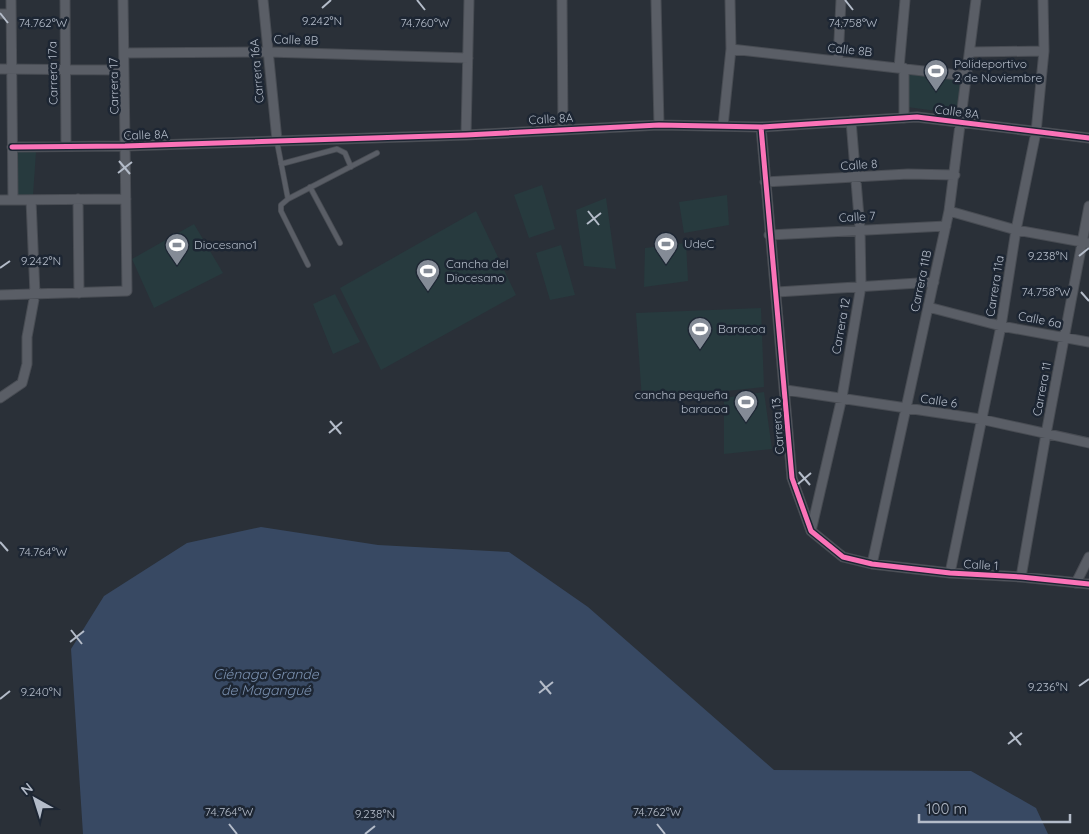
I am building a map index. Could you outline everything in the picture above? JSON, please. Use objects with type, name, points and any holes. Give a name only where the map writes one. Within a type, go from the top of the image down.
[{"type":"street","points":[[11,0],[13,200]]},
{"type":"street","name":"Carrera 17a","points":[[65,0],[66,146]]},
{"type":"street","name":"Carrera 17","points":[[80,293],[127,291],[123,0]]},
{"type":"street","name":"Carrera 16A","points":[[263,0],[277,140]]},
{"type":"street","points":[[466,135],[469,0]]},
{"type":"street","points":[[562,0],[563,128]]},
{"type":"street","points":[[656,0],[659,125]]},
{"type":"street","points":[[723,126],[731,49],[730,0]]},
{"type":"street","points":[[838,61],[841,0]]},
{"type":"street","points":[[904,118],[901,68],[905,0]]},
{"type":"street","name":"Carrera 11B","points":[[872,564],[949,211],[971,52],[976,0]]},
{"type":"street","name":"Carrera 11a","points":[[950,573],[980,420],[1001,326],[1016,230],[1036,132],[1044,51],[1043,0]]},
{"type":"street","points":[[0,14],[11,14]]},
{"type":"street","name":"Calle 8B","points":[[731,49],[967,76]]},
{"type":"street","points":[[971,52],[1044,51]]},
{"type":"street","name":"Calle 8B","points":[[124,53],[268,52],[468,58]]},
{"type":"street","points":[[0,69],[124,70]]},
{"type":"street","name":"Calle 8A","points":[[12,147],[125,146],[466,135],[563,128],[659,125],[761,127],[904,118],[1089,138]]},
{"type":"street","name":"Carrera 12","points":[[811,532],[842,397],[861,286],[860,229],[851,121]]},
{"type":"street","name":"Carrera 13","points":[[761,127],[769,234],[777,292],[786,390],[792,478],[811,532]]},
{"type":"street","name":"Calle 8","points":[[765,182],[908,174],[955,175]]},
{"type":"street","points":[[0,295],[80,293],[78,199]]},
{"type":"street","points":[[0,200],[126,199]]},
{"type":"street","points":[[0,398],[22,383],[24,378],[27,337],[35,294],[30,200]]},
{"type":"street","name":"Carrera 11","points":[[1021,577],[1064,338],[1086,243],[1089,206]]},
{"type":"street","points":[[949,211],[1016,230],[1086,243]]},
{"type":"street","name":"Calle 7","points":[[769,234],[946,226]]},
{"type":"street","points":[[777,292],[934,282]]},
{"type":"street","name":"Calle 6a","points":[[928,307],[1001,326],[1089,342]]},
{"type":"street","name":"Calle 6","points":[[786,390],[842,397],[980,420],[1089,443]]},
{"type":"street","points":[[811,532],[842,557],[872,564]]},
{"type":"street","points":[[1076,583],[1089,557]]},
{"type":"street","name":"Calle 1","points":[[872,564],[950,573],[1021,577],[1089,584]]},
{"type":"lane","points":[[277,140],[288,199]]},
{"type":"lane","points":[[281,164],[337,149],[345,153],[351,167]]},
{"type":"lane","points":[[308,265],[281,211],[281,205],[310,187],[377,153]]},
{"type":"lane","points":[[310,187],[340,243]]},
{"type":"green space","name":"Polideportivo 2 de Noviembre","points":[[908,74],[965,78],[960,114],[907,107]]},
{"type":"green space","points":[[15,152],[36,152],[33,195],[16,195]]},
{"type":"green space","points":[[542,185],[555,229],[529,238],[514,195]]},
{"type":"green space","points":[[727,195],[729,225],[684,233],[679,202]]},
{"type":"green space","points":[[606,198],[616,269],[584,266],[576,210]]},
{"type":"green space","name":"Cancha del Diocesano","points":[[476,211],[516,295],[381,370],[340,288]]},
{"type":"green space","name":"Diocesano1","points":[[194,224],[223,273],[154,308],[132,259]]},
{"type":"green space","name":"UdeC","points":[[686,243],[688,281],[644,287],[645,248]]},
{"type":"green space","points":[[561,245],[575,295],[550,300],[536,253]]},
{"type":"green space","points":[[335,294],[360,342],[333,354],[313,304]]},
{"type":"green space","name":"Baracoa","points":[[761,308],[764,387],[642,400],[636,313]]},
{"type":"green space","name":"cancha pequeña baracoa","points":[[764,392],[772,449],[724,454],[724,398]]},
{"type":"water","name":"Ciénaga Grande de Magangué","points":[[261,527],[378,545],[509,552],[588,607],[774,770],[971,771],[1036,808],[1048,834],[83,834],[71,649],[104,596],[187,543]]},
{"type":"cycle path","points":[[12,147],[125,146],[466,135],[659,125],[761,127],[917,117],[1089,138]]},
{"type":"cycle path","points":[[761,127],[792,478],[811,531],[843,557],[872,564],[950,573],[1021,577],[1089,584]]},
{"type":"place","name":"Polideportivo 2 de Noviembre","points":[[936,92]]},
{"type":"place","name":"UdeC","points":[[666,265]]},
{"type":"place","name":"Diocesano1","points":[[177,266]]},
{"type":"place","name":"Cancha del Diocesano","points":[[428,292]]},
{"type":"place","name":"Baracoa","points":[[700,350]]},
{"type":"place","name":"cancha pequeña baracoa","points":[[746,423]]}]
